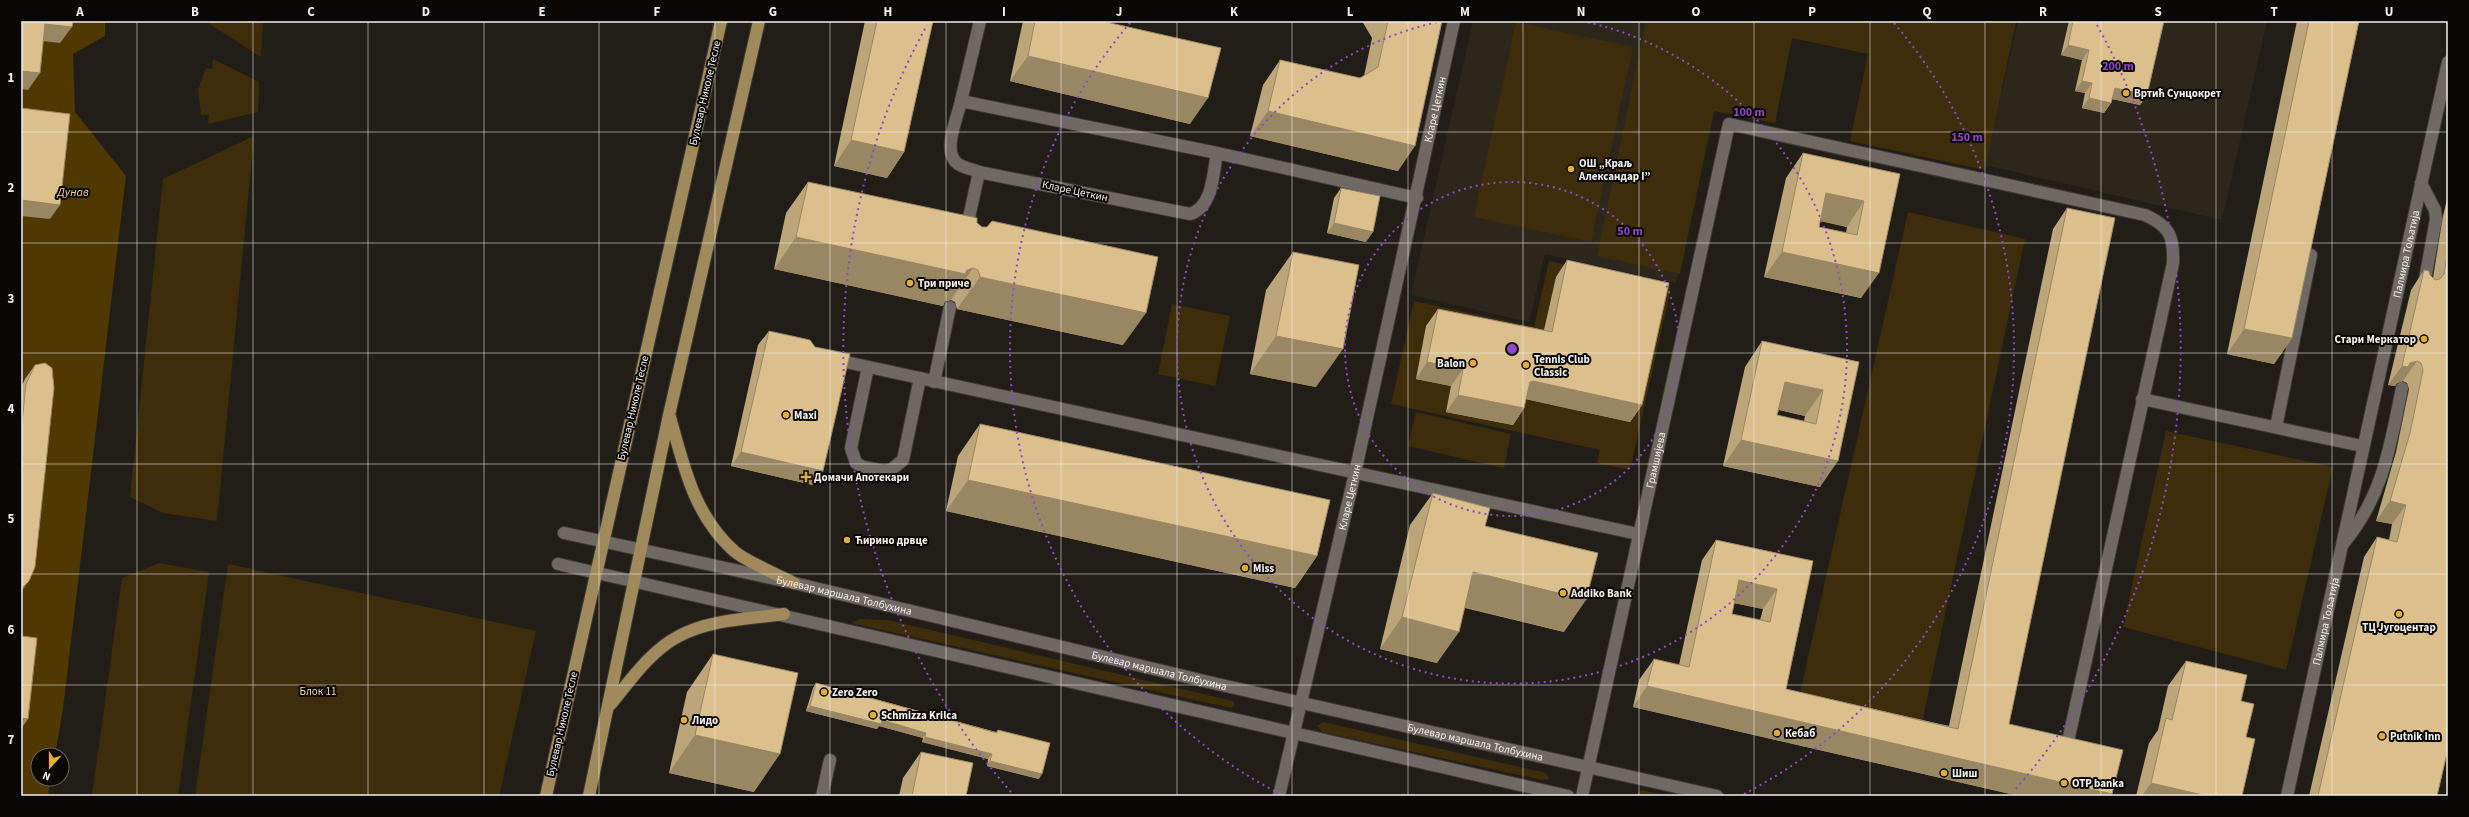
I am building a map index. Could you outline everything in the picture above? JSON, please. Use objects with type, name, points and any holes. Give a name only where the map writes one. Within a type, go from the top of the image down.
[{"type":"main road","name":"Булевар Николе Тесле","points":[[546,796],[602,541],[722,21]]},
{"type":"main road","points":[[589,796],[670,415],[759,21]]},
{"type":"main road","points":[[670,415],[688,483],[708,521],[735,552],[794,584]]},
{"type":"main road","points":[[608,708],[650,657],[679,636],[722,623],[784,614]]},
{"type":"street","name":"Кларе Цеткин","points":[[980,21],[951,143],[951,154],[957,164],[979,172],[1190,214],[1198,211],[1205,204],[1218,153]]},
{"type":"street","name":"Кларе Цеткин","points":[[1279,796],[1302,704],[1355,473],[1417,198],[1454,21]]},
{"type":"street","name":"Палмира Тољатија","points":[[2287,796],[2362,446],[2448,62]]},
{"type":"street","points":[[962,101],[1218,153],[1417,198]]},
{"type":"street","points":[[2436,114],[2448,107]]},
{"type":"street","name":"Грамшијева","points":[[1582,796],[1638,534],[1729,124],[2145,215],[2164,225],[2169,233],[2173,248],[2172,263],[2142,399]]},
{"type":"street","points":[[963,244],[979,172]]},
{"type":"street","points":[[2421,183],[2434,210],[2436,219],[2423,292]]},
{"type":"street","points":[[2276,427],[2311,255]]},
{"type":"street","points":[[934,382],[950,307]]},
{"type":"street","points":[[822,357],[1638,534]]},
{"type":"street","points":[[868,367],[851,448],[856,463],[863,467],[884,471],[892,469],[903,460],[920,378]]},
{"type":"street","points":[[2341,546],[2365,513],[2378,488],[2402,388]]},
{"type":"street","points":[[2069,737],[2142,399],[2362,446]]},
{"type":"street","name":"Булевар маршала Толбухина","points":[[564,532],[794,584],[1302,704],[1588,766],[1717,796]]},
{"type":"street","points":[[558,564],[784,614],[1294,734],[1568,796]]},
{"type":"street","points":[[822,796],[830,760]]},
{"type":"shaded area","name":"ОШ „Краљ Александар I”","points":[[1473,21],[1735,21],[1676,283],[1545,254],[1529,322],[1411,295]]},
{"type":"shaded area","name":"Вртић Сунцокрет","points":[[2018,21],[2267,21],[2222,220],[1985,165]]},
{"type":"green space","points":[[205,21],[263,21],[261,57]]},
{"type":"green space","points":[[1646,21],[2016,21],[1985,170],[1850,141],[1868,54],[1792,38],[1775,123],[1714,111],[1680,274],[1597,256]]},
{"type":"green space","points":[[1516,22],[1633,47],[1591,242],[1474,217]]},
{"type":"green space","points":[[213,59],[259,82],[258,112],[208,124],[209,115],[201,115],[198,89],[206,68],[212,69]]},
{"type":"green space","points":[[254,136],[217,521],[163,513],[130,497],[163,179]]},
{"type":"green space","points":[[1908,212],[2025,239],[1920,732],[1798,702]]},
{"type":"green space","name":"Tennis Club Classic","points":[[1549,261],[1671,288],[1630,470],[1597,463],[1600,450],[1391,404],[1414,301],[1534,327]]},
{"type":"green space","points":[[1172,304],[1230,316],[1215,386],[1158,374]]},
{"type":"green space","points":[[1416,412],[1511,434],[1504,468],[1408,446]]},
{"type":"green space","points":[[2166,431],[2333,467],[2286,670],[2123,627]]},
{"type":"green space","points":[[159,563],[209,572],[178,796],[92,796],[122,578]]},
{"type":"green space","name":"Блок 11","points":[[228,564],[536,631],[499,796],[195,796]]},
{"type":"green space","points":[[860,619],[888,620],[1233,701],[1235,705],[1231,708],[851,623]]},
{"type":"green space","points":[[1323,722],[1546,773],[1549,779],[1542,780],[1322,732],[1317,726]]},
{"type":"green space","points":[[1642,790],[1669,796],[1636,796],[1639,791]]},
{"type":"water","name":"Дунав","points":[[21,21],[105,21],[105,36],[73,54],[75,112],[126,176],[63,709],[56,747],[30,747],[30,787],[50,787],[48,796],[21,796]]},
{"type":"building","points":[[21,21],[73,21],[72,27],[45,24],[40,73],[21,71]]},
{"type":"building","points":[[877,21],[933,21],[904,152],[851,140]]},
{"type":"building","points":[[1035,21],[1105,21],[1221,48],[1208,98],[1028,56]]},
{"type":"building","points":[[1388,21],[1442,21],[1415,146],[1268,111],[1280,60],[1360,78],[1378,67]]},
{"type":"building","points":[[2073,21],[2164,21],[2147,95],[2115,88],[2111,103],[2089,98],[2092,83],[2082,81],[2089,50],[2068,45]]},
{"type":"building","points":[[2309,21],[2359,21],[2292,338],[2244,329]]},
{"type":"building","points":[[21,108],[70,114],[60,205],[21,200]]},
{"type":"building","points":[[1803,153],[1900,174],[1879,273],[1782,252]],"holes":[[[1826,193],[1864,201],[1857,235],[1819,227]]]},
{"type":"building","points":[[808,182],[977,218],[977,223],[982,227],[987,227],[992,221],[1158,257],[1146,313],[980,277],[978,270],[973,268],[967,270],[965,274],[796,237]]},
{"type":"building","points":[[1341,188],[1380,196],[1373,232],[1334,223]]},
{"type":"building","points":[[2067,208],[2115,218],[2009,724],[2123,750],[2112,794],[1647,686],[1654,659],[1689,667],[1716,540],[1813,561],[1786,689],[1958,729]],"holes":[[[1739,580],[1777,589],[1770,622],[1732,614]]]},
{"type":"building","points":[[2448,250],[2448,749],[2437,796],[2318,796],[2377,537],[2397,542],[2406,505],[2390,501],[2410,433],[2423,370],[2421,363],[2417,361],[2410,363],[2408,367],[2402,366],[2424,270],[2429,271],[2430,275],[2435,280],[2440,279],[2444,274]]},
{"type":"building","points":[[1293,252],[1359,265],[1343,349],[1276,336]]},
{"type":"building","points":[[1567,260],[1669,283],[1642,405],[1533,381],[1530,382],[1524,408],[1458,395],[1463,369],[1427,362],[1438,309],[1552,332]]},
{"type":"building","name":"Maxi","points":[[769,331],[810,340],[815,347],[850,354],[823,471],[741,452]]},
{"type":"building","points":[[1762,341],[1859,362],[1838,461],[1741,440]],"holes":[[[1785,382],[1823,390],[1816,424],[1777,415]]]},
{"type":"building","points":[[45,363],[52,368],[54,388],[35,567],[29,581],[21,589],[21,432],[26,384],[35,365]]},
{"type":"building","points":[[980,424],[1330,500],[1317,556],[968,480]]},
{"type":"building","points":[[1433,493],[1490,508],[1485,526],[1598,553],[1586,600],[1473,572],[1459,632],[1402,617]]},
{"type":"building","points":[[21,636],[37,638],[28,719],[21,718]]},
{"type":"building","points":[[713,654],[798,673],[780,754],[695,735]]},
{"type":"building","points":[[2186,661],[2247,675],[2241,701],[2254,704],[2246,737],[2255,739],[2242,796],[2207,796],[2151,783],[2166,718],[2172,720]]},
{"type":"building","points":[[816,683],[997,733],[998,730],[1050,743],[1042,774],[990,761],[992,754],[925,737],[926,733],[882,720],[881,724],[810,706]]},
{"type":"building","points":[[921,752],[973,763],[966,796],[912,796]]},
{"type":"place","name":"Вртић Сунцокрет","points":[[2126,93]]},
{"type":"place","name":"ОШ „Краљ Александар I”","points":[[1571,169]]},
{"type":"place","name":"Три приче","points":[[910,283]]},
{"type":"place","name":"Стари Меркатор","points":[[2424,339]]},
{"type":"place","name":"Balon","points":[[1473,363]]},
{"type":"place","name":"Tennis Club Classic","points":[[1526,365]]},
{"type":"place","name":"Maxi","points":[[786,415]]},
{"type":"place","name":"Домачи Апотекари","points":[[806,477]]},
{"type":"place","name":"Ћирино дрвце","points":[[847,540]]},
{"type":"place","name":"Miss","points":[[1245,568]]},
{"type":"place","name":"Addiko Bank","points":[[1563,593]]},
{"type":"place","name":"ТЦ Југоцентар","points":[[2399,614]]},
{"type":"place","name":"Zero Zero","points":[[824,692]]},
{"type":"place","name":"Schmizza Krilca","points":[[873,715]]},
{"type":"place","name":"Лидо","points":[[684,720]]},
{"type":"place","name":"Кебаб","points":[[1777,733]]},
{"type":"place","name":"Putnik Inn","points":[[2382,736]]},
{"type":"place","name":"Шиш","points":[[1944,773]]},
{"type":"place","name":"OTP banka","points":[[2064,783]]}]
